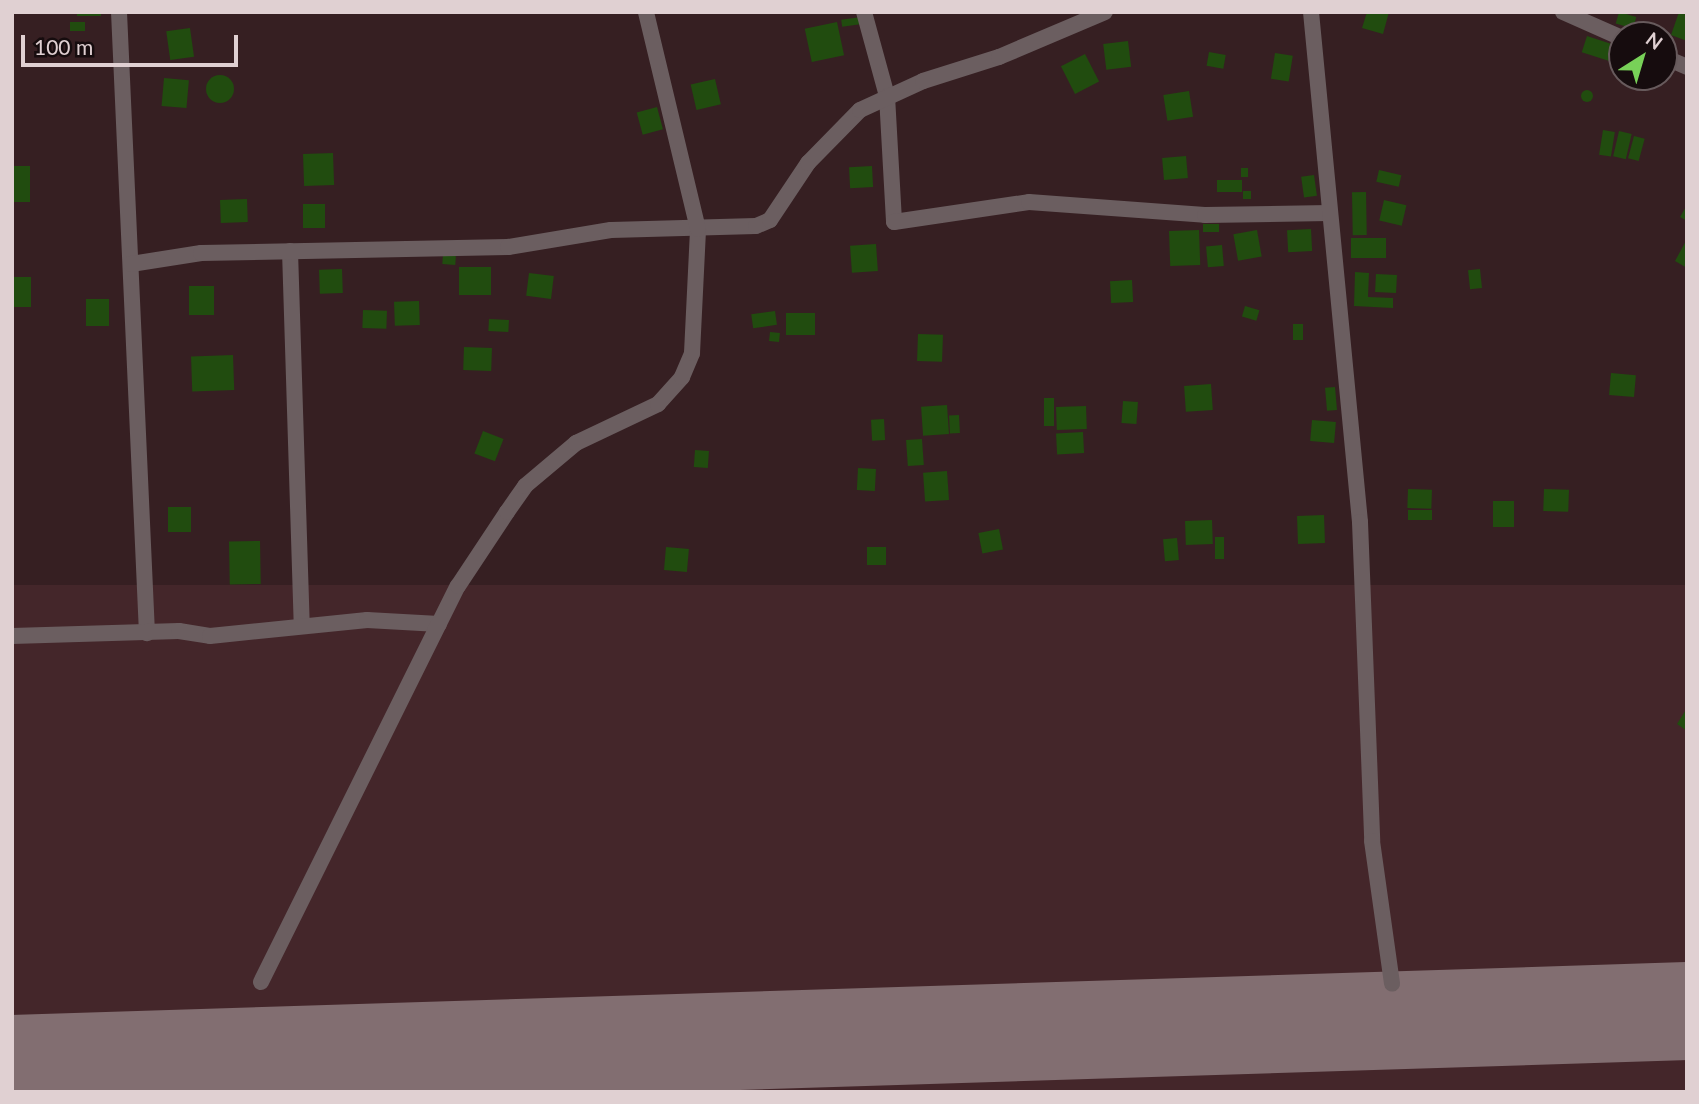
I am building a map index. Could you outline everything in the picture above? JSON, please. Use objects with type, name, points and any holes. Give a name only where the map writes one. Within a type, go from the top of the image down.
[{"type":"street","points":[[119,12],[147,633]]},
{"type":"street","points":[[261,982],[458,586],[526,486],[576,443],[658,404],[682,377],[692,353],[698,229],[646,12]]},
{"type":"street","points":[[864,12],[887,96],[894,222],[1029,202],[1205,215],[1329,213]]},
{"type":"street","points":[[131,264],[201,253],[508,247],[611,230],[736,230],[770,220],[835,131],[887,96],[999,57],[1104,12]]},
{"type":"street","points":[[1311,12],[1360,522],[1372,841],[1392,984]]},
{"type":"street","points":[[1563,12],[1608,32]]},
{"type":"street","points":[[290,251],[302,624]]},
{"type":"street","points":[[12,636],[147,633],[210,636],[302,624],[439,624]]},
{"type":"shaded area","points":[[12,585],[1687,585],[1687,1092],[12,1092]]},
{"type":"building","points":[[77,12],[101,12],[101,16],[77,16]]},
{"type":"building","points":[[1367,12],[1389,12],[1383,34],[1362,28]]},
{"type":"building","points":[[1619,12],[1636,17],[1635,21],[1616,21]]},
{"type":"building","points":[[1679,12],[1687,13],[1687,41],[1678,38],[1678,21],[1676,21]]},
{"type":"building","points":[[861,17],[862,24],[842,27],[841,20]]},
{"type":"building","points":[[70,22],[85,22],[85,31],[70,31]]},
{"type":"building","points":[[837,22],[844,55],[812,62],[805,29]]},
{"type":"building","points":[[190,28],[194,57],[170,60],[166,31]]},
{"type":"building","points":[[1587,36],[1608,43],[1608,61],[1582,52]]},
{"type":"building","points":[[1128,41],[1131,67],[1106,70],[1103,44]]},
{"type":"building","points":[[1209,52],[1226,55],[1223,69],[1207,66]]},
{"type":"building","points":[[1275,53],[1293,56],[1289,81],[1271,79]]},
{"type":"building","points":[[1085,54],[1099,82],[1075,94],[1061,66]]},
{"type":"building","points":[[220,75],[230,79],[234,89],[230,99],[220,103],[210,99],[206,89],[210,79]]},
{"type":"building","points":[[164,78],[189,80],[186,108],[162,106]]},
{"type":"building","points":[[715,79],[721,104],[696,110],[691,85]]},
{"type":"building","points":[[1587,90],[1593,96],[1587,102],[1581,96]]},
{"type":"building","points":[[1189,91],[1193,117],[1167,121],[1163,95]]},
{"type":"building","points":[[657,107],[663,129],[643,135],[637,112]]},
{"type":"building","points":[[1603,130],[1615,132],[1611,157],[1599,155]]},
{"type":"building","points":[[1619,131],[1632,134],[1626,159],[1613,156]]},
{"type":"building","points":[[1634,136],[1645,139],[1639,161],[1628,158]]},
{"type":"building","points":[[333,153],[334,185],[304,186],[303,154]]},
{"type":"building","points":[[1186,156],[1188,178],[1164,180],[1162,158]]},
{"type":"building","points":[[12,166],[30,166],[30,202],[12,202]]},
{"type":"building","points":[[872,166],[873,187],[850,188],[849,167]]},
{"type":"building","points":[[1241,168],[1248,168],[1248,177],[1241,177]]},
{"type":"building","points":[[1379,170],[1401,175],[1399,187],[1376,182]]},
{"type":"building","points":[[1314,175],[1317,196],[1304,198],[1301,177]]},
{"type":"building","points":[[1217,180],[1242,180],[1242,192],[1217,192]]},
{"type":"building","points":[[1243,191],[1251,191],[1251,199],[1243,199]]},
{"type":"building","points":[[1352,192],[1366,192],[1367,235],[1353,235]]},
{"type":"building","points":[[247,199],[248,222],[221,223],[220,200]]},
{"type":"building","points":[[1384,200],[1406,205],[1402,226],[1379,220]]},
{"type":"building","points":[[303,204],[325,204],[325,228],[303,228]]},
{"type":"building","points":[[1687,205],[1687,221],[1680,217]]},
{"type":"building","points":[[1203,224],[1219,224],[1219,232],[1203,232]]},
{"type":"building","points":[[1311,229],[1312,251],[1288,252],[1287,230]]},
{"type":"building","points":[[1199,230],[1200,265],[1170,266],[1169,231]]},
{"type":"building","points":[[1257,230],[1262,257],[1238,261],[1233,234]]},
{"type":"building","points":[[1351,238],[1386,238],[1386,258],[1351,258]]},
{"type":"building","points":[[1687,239],[1687,268],[1675,261]]},
{"type":"building","points":[[876,244],[878,271],[852,273],[850,246]]},
{"type":"building","points":[[1222,245],[1224,266],[1208,267],[1206,246]]},
{"type":"building","points":[[443,254],[456,255],[455,265],[442,264]]},
{"type":"building","points":[[459,267],[491,267],[491,295],[459,295]]},
{"type":"building","points":[[342,269],[343,293],[320,294],[319,270]]},
{"type":"building","points":[[1480,269],[1482,288],[1470,289],[1468,270]]},
{"type":"building","points":[[1355,272],[1369,273],[1368,297],[1393,298],[1393,308],[1354,306]]},
{"type":"building","points":[[529,273],[554,276],[551,299],[526,296]]},
{"type":"building","points":[[1376,274],[1397,275],[1396,293],[1375,292]]},
{"type":"building","points":[[12,277],[31,277],[31,307],[12,307]]},
{"type":"building","points":[[1132,280],[1133,302],[1111,303],[1110,281]]},
{"type":"building","points":[[189,286],[214,286],[214,315],[189,315]]},
{"type":"building","points":[[86,299],[109,299],[109,326],[86,326]]},
{"type":"building","points":[[419,301],[420,325],[395,326],[394,302]]},
{"type":"building","points":[[1245,306],[1259,310],[1256,321],[1242,317]]},
{"type":"building","points":[[363,310],[387,311],[386,329],[362,328]]},
{"type":"building","points":[[775,311],[777,325],[753,328],[751,314]]},
{"type":"building","points":[[786,313],[815,313],[815,335],[786,335]]},
{"type":"building","points":[[489,319],[509,320],[508,332],[488,331]]},
{"type":"building","points":[[1293,324],[1303,324],[1303,340],[1293,340]]},
{"type":"building","points":[[770,332],[780,333],[779,342],[769,341]]},
{"type":"building","points":[[918,334],[943,335],[942,362],[917,361]]},
{"type":"building","points":[[464,347],[492,348],[491,371],[463,370]]},
{"type":"building","points":[[233,355],[234,390],[192,391],[191,356]]},
{"type":"building","points":[[1611,373],[1636,375],[1634,397],[1609,395]]},
{"type":"building","points":[[1211,384],[1213,410],[1186,412],[1184,386]]},
{"type":"building","points":[[1335,387],[1337,410],[1327,411],[1325,388]]},
{"type":"building","points":[[1044,398],[1054,398],[1054,426],[1044,426]]},
{"type":"building","points":[[1123,401],[1138,402],[1136,424],[1121,423]]},
{"type":"building","points":[[947,405],[949,434],[923,436],[921,407]]},
{"type":"building","points":[[1086,406],[1087,429],[1057,430],[1056,407]]},
{"type":"building","points":[[959,415],[960,433],[950,433],[949,416]]},
{"type":"building","points":[[884,419],[885,440],[872,441],[871,420]]},
{"type":"building","points":[[1312,420],[1336,422],[1334,443],[1310,441]]},
{"type":"building","points":[[483,431],[504,439],[495,461],[474,453]]},
{"type":"building","points":[[1083,432],[1084,453],[1057,454],[1056,433]]},
{"type":"building","points":[[922,439],[924,465],[908,466],[906,440]]},
{"type":"building","points":[[695,450],[709,451],[708,468],[694,467]]},
{"type":"building","points":[[858,468],[876,469],[875,491],[857,490]]},
{"type":"building","points":[[947,471],[949,500],[925,502],[923,473]]},
{"type":"building","points":[[1408,489],[1432,490],[1431,509],[1407,508]]},
{"type":"building","points":[[1544,489],[1569,490],[1568,512],[1543,511]]},
{"type":"building","points":[[1493,501],[1514,501],[1514,527],[1493,527]]},
{"type":"building","points":[[168,507],[191,507],[191,532],[168,532]]},
{"type":"building","points":[[1408,510],[1432,510],[1432,520],[1408,520]]},
{"type":"building","points":[[1324,515],[1325,543],[1298,544],[1297,516]]},
{"type":"building","points":[[1212,520],[1213,544],[1186,545],[1185,521]]},
{"type":"building","points":[[999,529],[1003,550],[982,554],[978,533]]},
{"type":"building","points":[[1215,537],[1224,537],[1224,559],[1215,559]]},
{"type":"building","points":[[1177,538],[1179,560],[1165,561],[1163,539]]},
{"type":"building","points":[[260,541],[261,584],[230,585],[229,542]]},
{"type":"building","points":[[666,547],[689,549],[687,572],[664,570]]},
{"type":"building","points":[[867,547],[886,547],[886,565],[867,565]]},
{"type":"building","points":[[1687,708],[1687,731],[1677,724]]},
{"type":"taxiway","points":[[12,1078],[20,1064]]},
{"type":"runway","points":[[12,1064],[1687,1011]]}]
